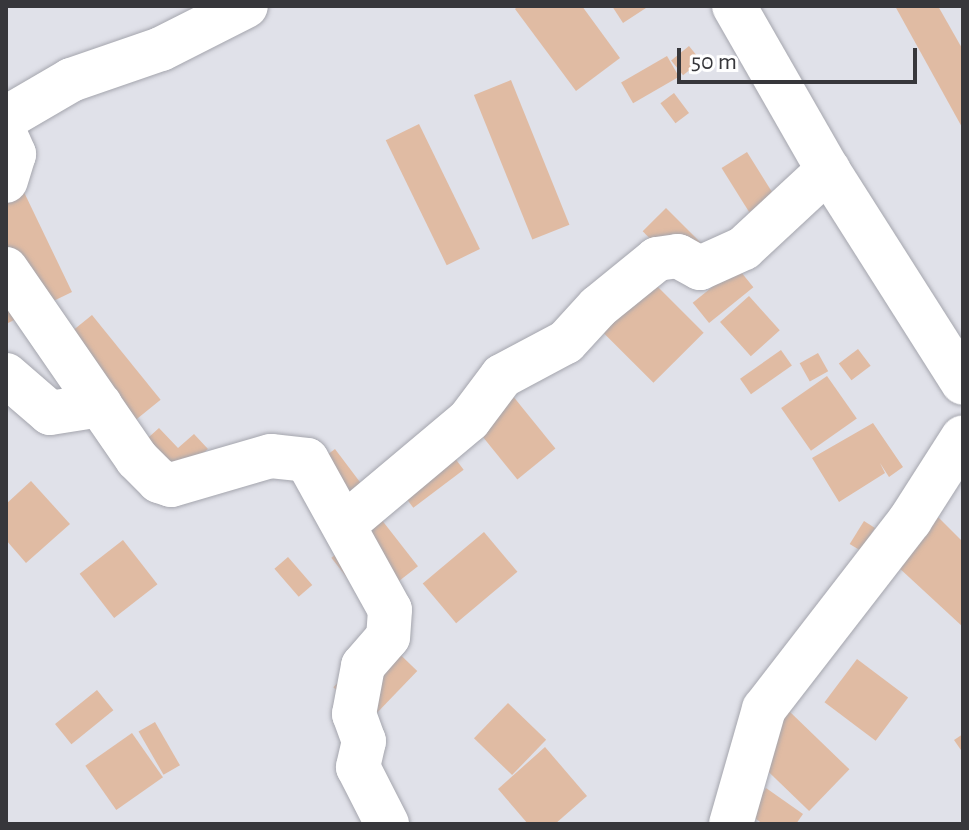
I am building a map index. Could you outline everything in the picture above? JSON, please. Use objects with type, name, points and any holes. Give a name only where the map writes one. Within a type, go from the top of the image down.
[{"type":"street","points":[[6,118],[71,80],[161,49],[246,6]]},
{"type":"street","points":[[734,6],[828,170],[963,383]]},
{"type":"street","points":[[6,136],[14,154],[6,181]]},
{"type":"street","points":[[345,524],[469,420],[502,376],[566,342],[598,307],[657,259],[678,256],[700,268],[744,248],[828,170]]},
{"type":"street","points":[[6,269],[100,405],[159,481],[171,485],[271,456],[295,455],[307,460],[367,560],[392,623],[388,637],[364,662],[354,714],[364,741],[358,767],[387,824]]},
{"type":"street","points":[[6,375],[50,413],[100,405]]},
{"type":"street","points":[[731,824],[764,709],[910,520],[963,437]]},
{"type":"building","points":[[518,6],[582,6],[620,58],[576,91],[515,9]]},
{"type":"building","points":[[612,6],[649,6],[623,23]]},
{"type":"building","points":[[895,6],[938,6],[963,50],[963,129]]},
{"type":"building","points":[[689,46],[701,61],[683,75],[671,60]]},
{"type":"building","points":[[667,56],[679,77],[633,103],[621,82]]},
{"type":"building","points":[[511,80],[569,225],[532,240],[474,95]]},
{"type":"building","points":[[674,93],[689,113],[675,123],[660,103]]},
{"type":"building","points":[[419,124],[480,249],[447,265],[386,140]]},
{"type":"building","points":[[747,152],[775,196],[749,212],[722,168]]},
{"type":"building","points":[[22,188],[72,292],[6,324],[6,196]]},
{"type":"building","points":[[666,208],[703,245],[679,268],[643,231]]},
{"type":"building","points":[[628,257],[704,333],[653,383],[578,307]]},
{"type":"building","points":[[737,267],[753,287],[709,323],[693,303]]},
{"type":"building","points":[[749,296],[780,330],[751,356],[720,322]]},
{"type":"building","points":[[92,315],[161,400],[112,439],[44,354]]},
{"type":"building","points":[[858,349],[871,366],[851,380],[839,363]]},
{"type":"building","points":[[781,350],[792,366],[751,394],[740,379]]},
{"type":"building","points":[[818,353],[828,371],[810,382],[800,363]]},
{"type":"building","points":[[495,374],[555,449],[517,479],[457,405]]},
{"type":"building","points":[[827,376],[857,419],[811,451],[781,408]]},
{"type":"building","points":[[873,423],[903,467],[889,477],[880,463],[885,473],[839,502],[812,458]]},
{"type":"building","points":[[159,428],[178,448],[194,434],[208,449],[191,463],[120,463]]},
{"type":"building","points":[[335,449],[374,500],[342,524],[304,472]]},
{"type":"building","points":[[448,449],[464,470],[413,508],[398,487]]},
{"type":"building","points":[[31,481],[70,524],[26,563],[6,540],[6,504]]},
{"type":"building","points":[[930,509],[963,542],[963,627],[897,566]]},
{"type":"building","points":[[381,519],[418,566],[368,605],[331,558]]},
{"type":"building","points":[[864,521],[875,528],[861,551],[850,544]]},
{"type":"building","points":[[484,532],[517,572],[456,623],[423,583]]},
{"type":"building","points":[[123,540],[157,584],[114,618],[80,574]]},
{"type":"building","points":[[288,557],[312,585],[299,597],[274,569]]},
{"type":"building","points":[[382,637],[417,671],[369,721],[333,687]]},
{"type":"building","points":[[857,659],[908,698],[876,741],[825,702]]},
{"type":"building","points":[[97,690],[113,710],[71,744],[55,724]]},
{"type":"building","points":[[508,703],[546,740],[512,775],[474,738]]},
{"type":"building","points":[[789,711],[849,769],[809,811],[749,753]]},
{"type":"building","points":[[155,722],[180,765],[164,775],[139,732]]},
{"type":"building","points":[[132,733],[163,777],[116,810],[85,766]]},
{"type":"building","points":[[963,734],[963,753],[954,740]]},
{"type":"building","points":[[545,747],[587,796],[555,824],[528,824],[498,789]]},
{"type":"building","points":[[766,788],[803,814],[796,824],[763,824],[749,814]]}]
